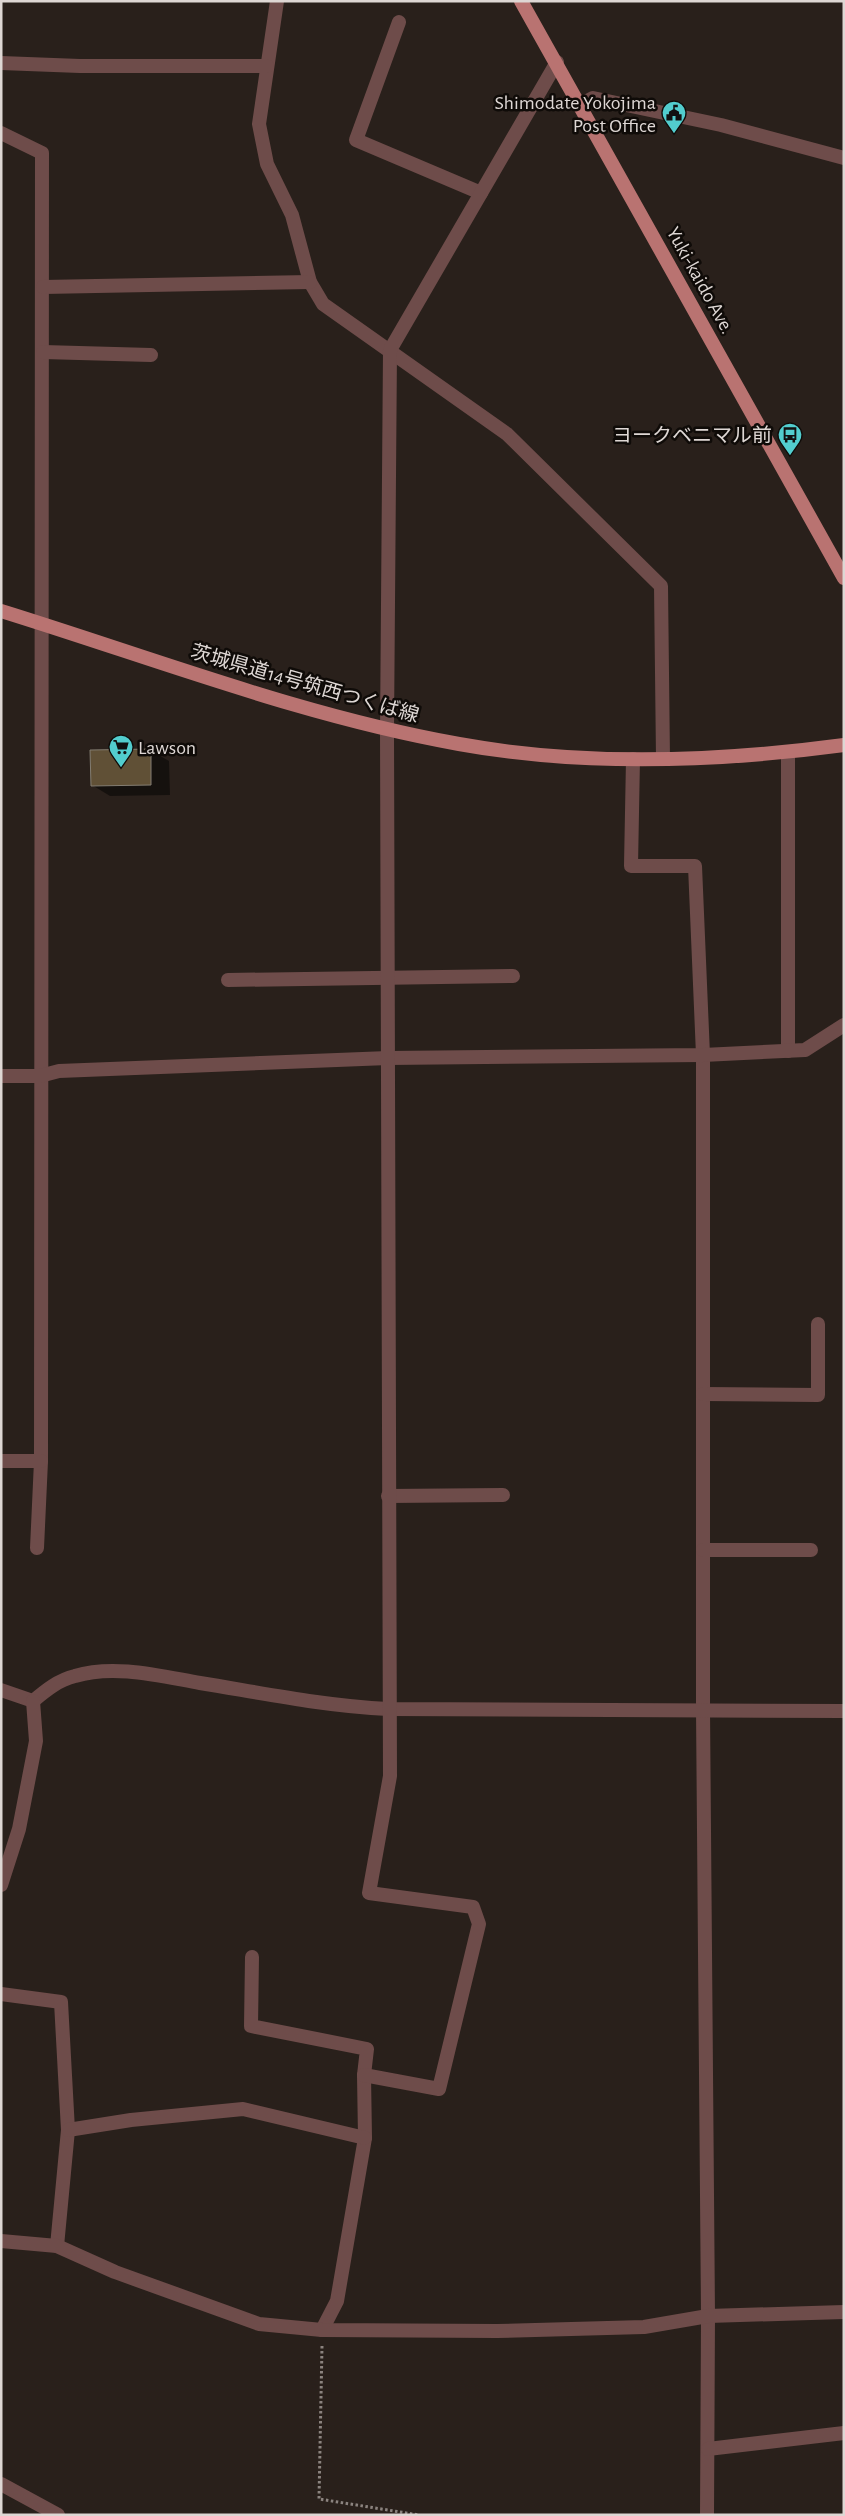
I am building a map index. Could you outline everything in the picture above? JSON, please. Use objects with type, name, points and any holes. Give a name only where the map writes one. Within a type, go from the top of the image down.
[{"type":"main road","name":"Yuki-kaido Ave.","points":[[521,1],[844,578]]},
{"type":"main road","name":"茨城県道14号筑西つくば線","points":[[1,611],[283,702],[387,730],[461,745],[569,758],[633,759],[788,752],[844,745]]},
{"type":"street","points":[[276,1],[259,124],[266,164],[292,214],[310,282],[323,304],[507,434],[661,586],[663,759]]},
{"type":"street","points":[[399,22],[356,140],[481,193]]},
{"type":"street","points":[[364,2075],[439,2088],[479,1924],[473,1908],[369,1893],[390,1776],[388,1709],[387,730],[390,350],[556,62]]},
{"type":"street","points":[[1,63],[80,66],[267,66]]},
{"type":"street","points":[[580,105],[593,98],[721,125],[844,158]]},
{"type":"street","points":[[1,133],[42,154],[43,624],[40,1076],[42,1461],[37,1548]]},
{"type":"street","points":[[43,287],[310,282]]},
{"type":"street","points":[[43,352],[152,354]]},
{"type":"street","points":[[788,752],[788,1051]]},
{"type":"street","points":[[633,759],[631,866],[696,866],[703,1055],[703,1709],[708,2316],[707,2515]]},
{"type":"street","points":[[228,980],[513,976]]},
{"type":"street","points":[[1,1076],[40,1076],[59,1071],[388,1058],[703,1055],[805,1050],[844,1025]]},
{"type":"street","points":[[703,1394],[818,1395],[818,1324]]},
{"type":"street","points":[[1,1462],[42,1461]]},
{"type":"street","points":[[388,1496],[503,1495]]},
{"type":"street","points":[[703,1550],[811,1550]]},
{"type":"street","points":[[32,1701],[52,1686],[74,1676],[103,1672],[144,1674],[349,1707],[388,1709],[844,1710]]},
{"type":"street","points":[[1,1690],[32,1701]]},
{"type":"street","points":[[1,1885],[19,1829],[36,1741],[32,1701]]},
{"type":"street","points":[[252,1957],[251,2026],[367,2049],[364,2075],[365,2138],[336,2301],[322,2330]]},
{"type":"street","points":[[1,1994],[60,2002],[68,2130],[57,2246]]},
{"type":"street","points":[[68,2130],[131,2120],[243,2109],[365,2138]]},
{"type":"street","points":[[1,2241],[57,2246],[115,2272],[259,2324],[322,2330],[497,2331],[644,2328],[708,2316],[844,2312]]},
{"type":"street","points":[[708,2449],[844,2433]]},
{"type":"street","points":[[1,2484],[58,2515]]},
{"type":"path","points":[[322,2330],[319,2499],[419,2515]]},
{"type":"building","name":"Lawson","points":[[151,749],[151,785],[91,786],[90,750]]},
{"type":"place","name":"Shimodate Yokojima Post Office","points":[[674,134]]},
{"type":"place","name":"ヨークベニマル前","points":[[790,456]]},
{"type":"place","name":"Lawson","points":[[121,768]]}]
